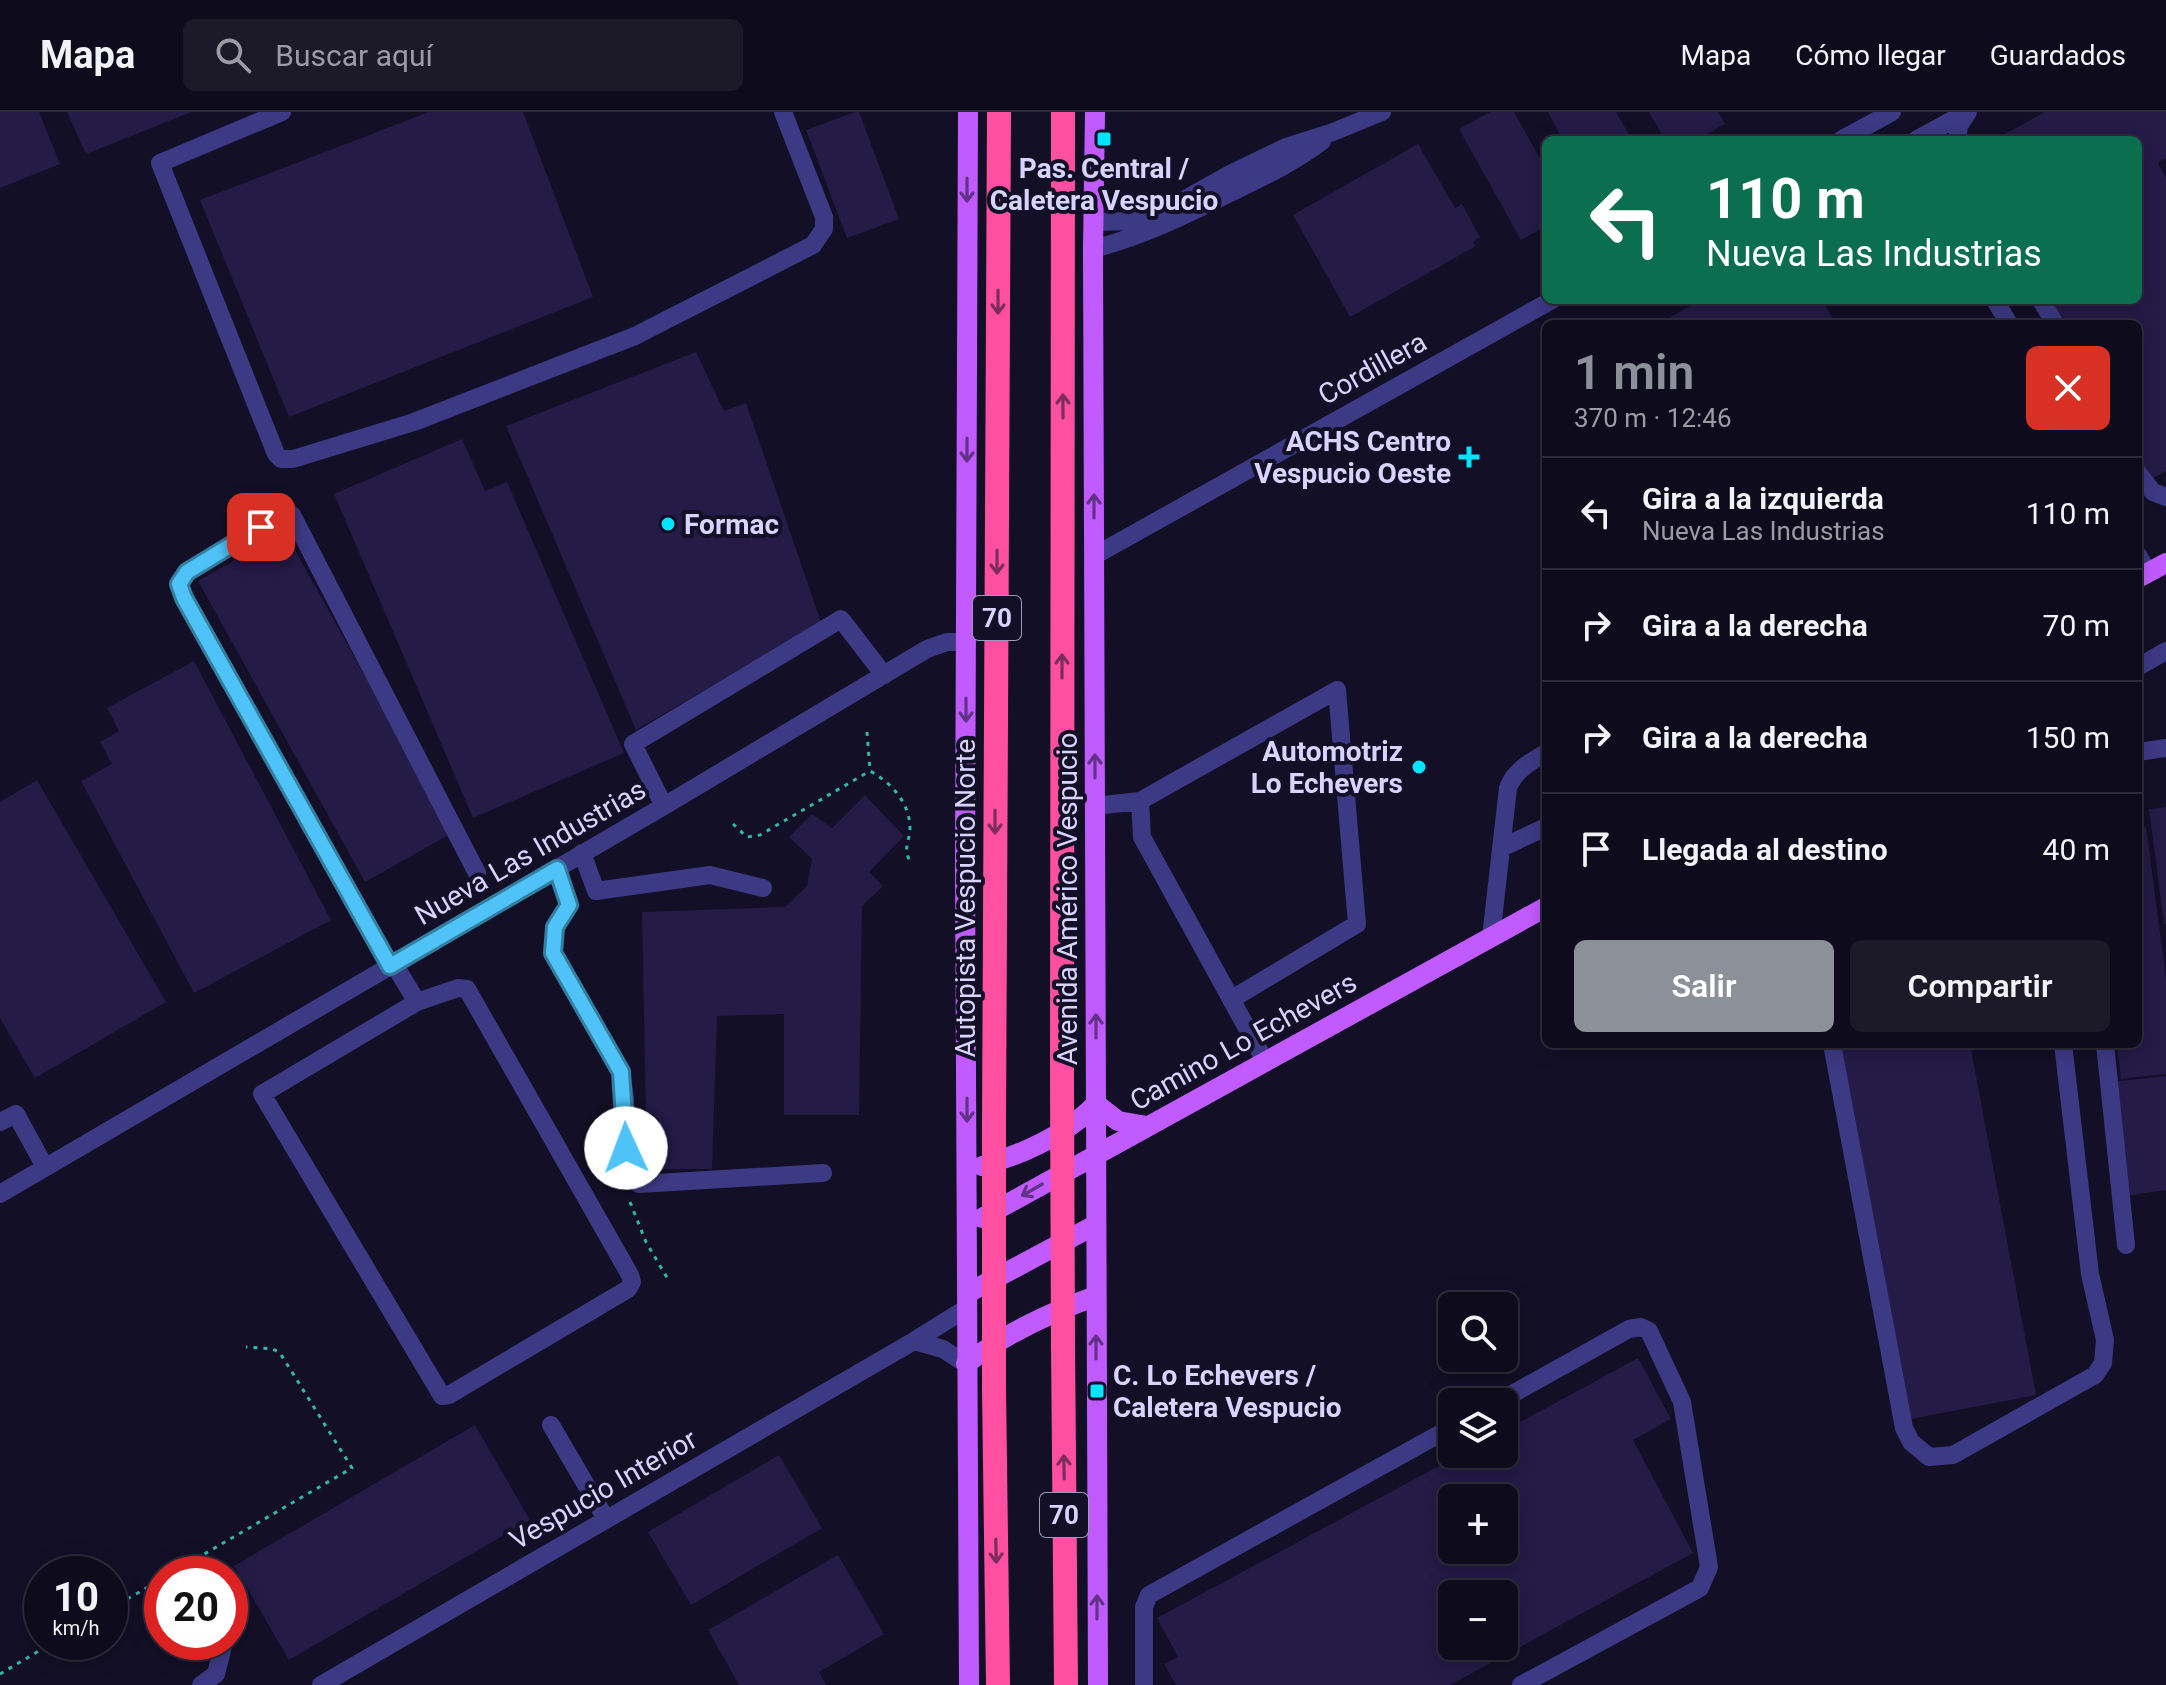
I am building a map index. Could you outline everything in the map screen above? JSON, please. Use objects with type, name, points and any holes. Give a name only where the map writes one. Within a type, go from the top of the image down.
[{"type":"highway","name":"Autopista Vespucio Norte","points":[[998,1685],[994,1124],[999,112]]},
{"type":"highway","name":"70","points":[[1063,112],[1062,1080],[1066,1685]]},
{"type":"main road","points":[[968,112],[966,1364],[969,1685]]},
{"type":"main road","name":"Avenida Américo Vespucio","points":[[1095,112],[1098,1685]]},
{"type":"main road","name":"Camino Lo Echevers","points":[[967,1227],[1542,909]]},
{"type":"main road","points":[[967,1171],[1036,1146],[1077,1122],[1096,1104],[1118,1121],[1147,1126]]},
{"type":"main road","points":[[968,1300],[1095,1225]]},
{"type":"main road","points":[[966,1364],[1021,1328],[1096,1296]]},
{"type":"street","points":[[282,112],[160,163],[276,454],[281,459],[293,459],[414,422],[635,336],[813,245],[824,229],[824,217],[783,112]]},
{"type":"street","points":[[1094,222],[1134,221],[1158,214],[1286,147],[1382,112]]},
{"type":"street","points":[[1848,136],[1892,112]]},
{"type":"street","points":[[1923,136],[1967,112]]},
{"type":"street","points":[[1958,136],[1967,112]]},
{"type":"street","points":[[1093,249],[1180,217],[1279,170],[1333,132]]},
{"type":"street","name":"Cordillera","points":[[1094,556],[1545,304]]},
{"type":"street","points":[[2142,478],[2153,492],[2166,497]]},
{"type":"street","points":[[417,1002],[397,969],[390,966],[184,598],[179,584],[187,572],[285,512],[292,515],[477,873]]},
{"type":"street","points":[[664,806],[633,744],[841,619],[884,675]]},
{"type":"street","name":"Nueva Las Industrias","points":[[0,1194],[937,644],[966,642]]},
{"type":"street","points":[[2142,665],[2166,651]]},
{"type":"street","points":[[1095,806],[1140,801],[1337,690],[1357,924],[1232,999]]},
{"type":"street","points":[[2142,751],[2166,748]]},
{"type":"street","points":[[1491,937],[1508,788],[1512,776],[1542,755]]},
{"type":"street","points":[[1140,801],[1142,837],[1265,1061]]},
{"type":"street","points":[[1501,848],[1542,829]]},
{"type":"street","points":[[582,853],[596,891],[710,875],[763,888]]},
{"type":"street","points":[[557,869],[569,905],[555,927],[553,953],[621,1072],[625,1098],[627,1173],[639,1184],[823,1173]]},
{"type":"street","points":[[458,988],[467,989],[632,1282],[628,1289],[449,1395],[442,1396],[262,1094],[417,1002],[458,988]]},
{"type":"street","points":[[1833,1048],[1904,1428],[1911,1442],[1929,1457],[1953,1455],[2095,1375],[2103,1363],[2105,1340],[2090,1274],[2063,1048]]},
{"type":"street","points":[[2105,1048],[2126,1245]]},
{"type":"street","points":[[0,1122],[16,1114],[45,1167]]},
{"type":"street","name":"Vespucio Interior","points":[[321,1685],[914,1341],[968,1300]]},
{"type":"street","points":[[1518,1391],[1629,1329],[1641,1327],[1649,1331],[1682,1402],[1709,1567],[1700,1588],[1521,1685]]},
{"type":"street","points":[[914,1341],[943,1349],[966,1364]]},
{"type":"street","points":[[551,1425],[606,1519]]},
{"type":"street","points":[[1144,1685],[1144,1607],[1149,1595],[1438,1435]]},
{"type":"street","points":[[201,1685],[216,1674],[220,1660]]},
{"type":"path","points":[[867,732],[870,771]]},
{"type":"path","points":[[733,824],[747,837],[760,835],[870,771]]},
{"type":"path","points":[[870,771],[887,780],[904,803],[910,827],[904,850],[911,864]]},
{"type":"path","points":[[627,1173],[630,1205],[646,1242],[669,1281]]},
{"type":"path","points":[[201,1556],[352,1468],[280,1353],[273,1349],[246,1347]]},
{"type":"path","points":[[0,1674],[24,1660]]},
{"type":"building","points":[[0,112],[39,112],[60,164],[0,188]]},
{"type":"building","points":[[67,112],[191,112],[86,154]]},
{"type":"building","points":[[429,112],[523,112],[593,297],[289,417],[200,200]]},
{"type":"building","points":[[859,112],[899,219],[847,238],[806,130]]},
{"type":"building","points":[[1490,112],[1514,112],[1542,162],[1542,228],[1521,240],[1459,129]]},
{"type":"building","points":[[1548,112],[1616,112],[1630,136],[1561,136]]},
{"type":"building","points":[[1649,112],[1718,112],[1725,124],[1703,136],[1663,136]]},
{"type":"building","points":[[2045,112],[2166,112],[2166,158],[2158,163],[2166,178],[2166,471],[2150,480],[2142,465],[2142,320],[2062,320],[2052,304],[2142,304],[2142,136],[2001,136]]},
{"type":"building","points":[[1418,144],[1455,208],[1462,204],[1480,237],[1473,242],[1476,246],[1350,317],[1293,215]]},
{"type":"building","points":[[1694,304],[1824,304],[1834,320],[1668,320]]},
{"type":"building","name":"Formac","points":[[696,352],[724,411],[746,403],[821,622],[636,730],[506,426]]},
{"type":"building","points":[[462,439],[485,491],[507,482],[624,753],[473,818],[334,494]]},
{"type":"building","points":[[285,532],[452,833],[365,882],[198,581]]},
{"type":"building","points":[[194,661],[331,920],[194,993],[81,781],[112,764],[100,742],[119,731],[107,708]]},
{"type":"building","points":[[37,780],[166,1002],[35,1078],[0,1018],[0,802]]},
{"type":"building","points":[[865,795],[904,836],[869,872],[883,886],[862,906],[859,1115],[784,1115],[784,1014],[717,1016],[712,1169],[647,1169],[642,912],[785,907],[807,886],[812,859],[789,837],[812,814],[832,828]]},
{"type":"building","points":[[2166,807],[2166,924],[2164,924],[2149,809]]},
{"type":"building","points":[[2146,827],[2166,978],[2166,1074],[2121,1079],[2117,1048],[2142,1048],[2142,828]]},
{"type":"building","points":[[1836,1048],[1971,1048],[2036,1395],[1905,1420]]},
{"type":"building","points":[[2166,1076],[2166,1190],[2125,1196],[2110,1082]]},
{"type":"building","points":[[1638,1358],[1671,1419],[1633,1440],[1693,1553],[1518,1648],[1518,1580],[1438,1580],[1438,1660],[1496,1660],[1450,1685],[1176,1685],[1164,1664],[1178,1657],[1157,1618],[1438,1466],[1518,1468],[1518,1423]]},
{"type":"building","points":[[475,1425],[530,1520],[289,1660],[248,1590],[248,1558]]},
{"type":"building","points":[[779,1455],[822,1528],[691,1605],[648,1532]]},
{"type":"building","points":[[838,1555],[884,1634],[819,1672],[826,1685],[739,1685],[708,1630]]},
{"type":"place","name":"Pas. Central / Caletera Vespucio","points":[[1104,139]]},
{"type":"place","name":"ACHS Centro Vespucio Oeste","points":[[1469,457]]},
{"type":"place","name":"Formac","points":[[668,524]]},
{"type":"place","name":"Automotriz Lo Echevers","points":[[1419,767]]},
{"type":"place","name":"C. Lo Echevers / Caletera Vespucio","points":[[1097,1391]]},
{"type":"route","points":[[261,527],[187,572],[179,584],[390,966],[557,869],[569,905],[555,927],[553,953],[621,1072],[626,1148]]}]
